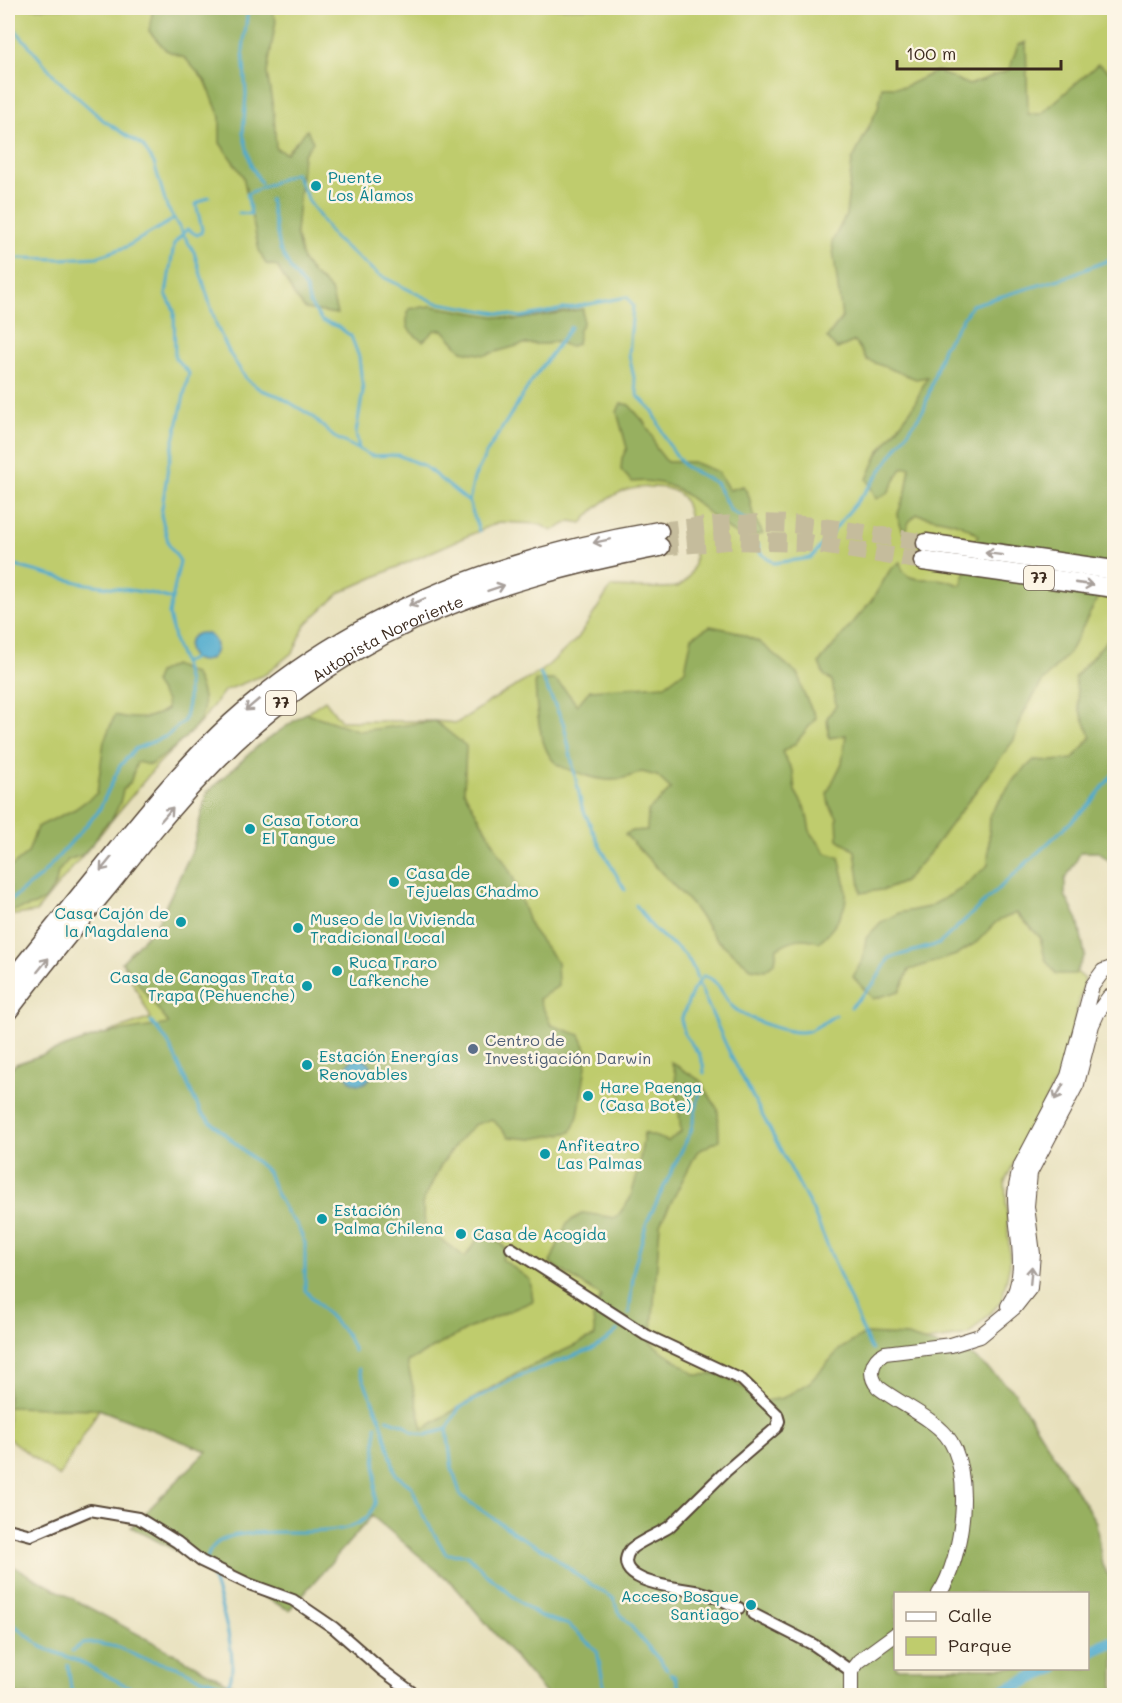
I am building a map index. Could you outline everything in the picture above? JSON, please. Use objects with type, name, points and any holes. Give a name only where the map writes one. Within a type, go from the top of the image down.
[{"type":"highway","name":"Autopista Nororiente","points":[[8,985],[179,777],[232,723],[316,656],[402,608],[486,574],[563,550],[660,539],[560,568],[464,600],[411,622],[358,650],[293,693],[251,728],[185,793],[8,1011]]},
{"type":"highway","name":"77","points":[[924,552],[1114,588]]},
{"type":"highway","name":"77","points":[[965,559],[1114,570]]},
{"type":"street","points":[[999,1321],[1014,1297],[1019,1281],[1016,1180],[1021,1165],[1068,1076],[1092,986],[1111,970]]},
{"type":"street","points":[[940,1592],[955,1563],[961,1534],[963,1496],[959,1463],[947,1436],[938,1427],[878,1387],[872,1378],[872,1368],[876,1359],[885,1353],[968,1341],[980,1336],[1015,1307],[1030,1288],[1033,1254],[1028,1206],[1030,1173],[1077,1084],[1092,1025],[1098,1012],[1109,997],[1114,995]]},
{"type":"street","points":[[511,1248],[646,1335],[742,1380],[777,1414],[776,1428],[770,1435],[729,1469],[669,1527],[634,1545],[626,1561],[628,1568],[645,1581],[703,1593],[739,1608]]},
{"type":"street","points":[[8,1529],[31,1535],[90,1510],[138,1518],[177,1542],[201,1561],[249,1584],[292,1600],[334,1628],[382,1670],[417,1695]]},
{"type":"street","points":[[753,1614],[814,1646],[851,1671]]},
{"type":"street","points":[[851,1695],[851,1671],[859,1660],[894,1635]]},
{"type":"green space","points":[[8,8],[1114,8],[1114,779],[1017,913],[1040,937],[1042,944],[1085,979],[1063,1066],[1005,1181],[1010,1264],[1001,1302],[968,1335],[908,1344],[896,1592],[894,1595],[547,1695],[453,1584],[372,1515],[99,1409],[59,1477],[8,1438],[8,1071],[16,1064],[151,1018],[122,962],[157,924],[192,851],[207,793],[259,745],[325,700],[341,721],[457,723],[542,671],[578,638],[611,587],[674,587],[684,582],[694,564],[693,540],[685,502],[676,492],[659,487],[629,490],[609,498],[582,523],[571,521],[552,531],[539,524],[499,522],[341,592],[305,625],[294,651],[266,674],[224,691],[200,723],[158,764],[36,912],[8,916]]},
{"type":"green space","points":[[153,8],[271,8],[276,20],[267,73],[274,114],[276,149],[286,153],[307,130],[313,142],[303,155],[296,233],[303,261],[313,274],[331,290],[337,314],[305,309],[277,266],[266,264],[259,250],[243,176],[220,143],[220,117],[206,82],[185,58],[166,50],[149,31]]},
{"type":"green space","points":[[1026,42],[1028,114],[1041,114],[1098,64],[1114,75],[1114,567],[1069,653],[1042,682],[1023,714],[1014,740],[928,855],[904,882],[887,889],[861,893],[855,851],[838,839],[837,817],[829,805],[827,793],[842,763],[846,735],[829,738],[827,718],[836,705],[832,681],[824,675],[819,663],[872,600],[890,570],[900,562],[905,573],[914,578],[946,580],[961,585],[978,535],[956,523],[917,514],[909,522],[904,533],[897,516],[906,492],[910,467],[902,468],[888,493],[876,499],[867,479],[878,454],[913,407],[927,377],[916,379],[867,360],[855,341],[837,349],[827,338],[842,318],[832,242],[846,215],[852,161],[878,108],[882,87],[904,87],[937,71],[969,85],[1009,70],[1018,45]]},
{"type":"green space","points":[[431,306],[516,320],[583,309],[583,323],[579,329],[577,344],[569,347],[556,341],[547,344],[524,344],[485,355],[462,351],[443,330],[435,330],[423,341],[413,334],[407,324],[409,309]]},
{"type":"green space","points":[[621,403],[629,405],[644,422],[653,437],[656,448],[667,462],[693,462],[718,472],[729,490],[743,486],[749,496],[753,515],[763,534],[745,536],[734,533],[690,497],[670,486],[647,481],[632,482],[621,470],[622,458],[627,448],[617,412]]},
{"type":"green space","points":[[710,626],[734,631],[759,642],[799,675],[802,690],[816,718],[795,744],[782,752],[793,772],[795,791],[806,810],[810,831],[826,853],[839,857],[845,882],[846,896],[843,909],[837,922],[828,933],[819,942],[798,939],[777,948],[775,962],[765,970],[751,968],[715,938],[693,906],[625,834],[647,830],[648,811],[671,789],[657,776],[642,772],[625,778],[604,780],[562,767],[551,758],[539,725],[535,680],[555,680],[577,705],[590,690],[665,685],[685,670],[692,637]]},
{"type":"green space","points":[[1114,632],[1114,865],[1099,852],[1081,852],[1065,880],[1065,895],[1078,920],[1085,955],[1075,974],[1056,974],[1045,959],[1040,937],[1016,913],[996,922],[977,942],[956,955],[909,970],[900,991],[873,999],[853,977],[863,959],[866,938],[881,922],[899,913],[929,907],[961,889],[988,865],[990,814],[1015,778],[1034,760],[1073,759],[1091,737],[1079,708],[1075,677]]},
{"type":"green space","points":[[173,665],[194,674],[200,687],[203,711],[196,726],[173,748],[150,765],[137,762],[130,783],[123,790],[120,803],[112,819],[82,855],[68,860],[58,872],[56,883],[46,899],[35,905],[8,912],[8,869],[28,853],[37,827],[75,809],[97,793],[104,741],[115,715],[142,718],[167,709],[166,701],[154,683],[158,673]]},
{"type":"green space","points":[[306,713],[360,731],[435,721],[466,746],[464,791],[513,877],[531,928],[557,962],[558,986],[539,999],[551,1025],[580,1035],[588,1053],[578,1116],[571,1132],[532,1139],[509,1137],[492,1119],[474,1125],[441,1165],[422,1204],[426,1229],[465,1257],[485,1229],[506,1249],[502,1259],[530,1280],[533,1301],[470,1328],[407,1362],[423,1429],[516,1373],[595,1336],[593,1317],[601,1296],[550,1263],[567,1223],[583,1213],[616,1218],[630,1199],[638,1172],[644,1133],[668,1141],[681,1132],[675,1072],[671,1062],[701,1081],[718,1110],[719,1140],[697,1152],[660,1224],[651,1343],[696,1375],[720,1374],[744,1388],[760,1402],[783,1398],[810,1382],[840,1349],[865,1334],[907,1336],[974,1357],[1014,1391],[1096,1522],[1102,1565],[1114,1584],[1114,1695],[547,1695],[453,1584],[372,1516],[289,1610],[131,1527],[207,1451],[99,1409],[8,1407],[8,1071],[16,1064],[103,1034],[169,1024],[122,962],[157,924],[192,851],[207,793],[259,745]]},
{"type":"green space","points":[[8,1560],[16,1568],[241,1690],[255,1695],[8,1695]]},
{"type":"water","points":[[202,633],[212,637],[216,647],[212,657],[202,661],[192,657],[188,647],[192,637]]},
{"type":"water","points":[[359,1058],[368,1062],[372,1071],[368,1080],[359,1084],[350,1080],[346,1071],[350,1062]]},
{"type":"waterway","points":[[248,8],[243,50],[246,94],[243,133],[251,165],[261,183]]},
{"type":"waterway","points":[[8,21],[58,80],[103,120],[143,146],[154,163],[167,207],[194,252],[217,327],[230,354],[247,380],[261,390],[279,396],[312,416],[334,437],[372,456],[398,455],[424,466],[469,502],[479,531]]},
{"type":"waterway","points":[[239,213],[251,214],[247,194],[295,173],[309,201],[334,238],[379,275],[434,302],[521,317],[627,297],[633,306],[629,355],[638,396],[653,411],[667,442],[684,466],[716,483],[730,510],[748,522]]},
{"type":"waterway","points":[[194,658],[183,663],[175,643],[169,614],[180,561],[169,545],[161,515],[168,467],[189,373],[175,358],[174,310],[166,294],[174,244],[187,229],[197,235],[201,233],[196,204],[209,197]]},
{"type":"waterway","points":[[270,199],[280,249],[291,270],[306,289],[310,304],[322,321],[337,326],[351,336],[359,357],[363,391],[356,433],[359,449]]},
{"type":"waterway","points":[[8,255],[17,258],[61,259],[97,257],[126,247],[174,219]]},
{"type":"waterway","points":[[758,544],[759,552],[774,563],[811,558],[873,482],[924,409],[943,348],[972,305],[1063,278],[1114,258]]},
{"type":"waterway","points":[[469,502],[474,478],[487,452],[533,379],[571,327]]},
{"type":"waterway","points":[[8,564],[81,583],[150,593],[172,599]]},
{"type":"waterway","points":[[8,902],[41,876],[98,812],[120,766],[135,749],[167,736],[184,721],[188,704],[188,683],[183,663]]},
{"type":"waterway","points":[[540,673],[564,725],[582,807],[601,848],[625,890]]},
{"type":"waterway","points":[[851,1007],[875,982],[889,958],[939,944],[1089,805],[1114,773]]},
{"type":"waterway","points":[[636,905],[654,929],[690,961],[697,978]]},
{"type":"waterway","points":[[704,1073],[699,1054],[685,1035],[681,1020],[693,990],[703,976],[713,980],[734,1008],[781,1029],[808,1031],[836,1015]]},
{"type":"waterway","points":[[699,985],[731,1056],[813,1211],[872,1350]]},
{"type":"waterway","points":[[151,1021],[168,1042],[201,1113],[268,1172],[275,1191],[288,1215],[297,1225],[305,1243],[305,1290],[347,1335],[354,1351]]},
{"type":"waterway","points":[[629,1314],[634,1268],[647,1222],[691,1131],[701,1087]]},
{"type":"waterway","points":[[618,1330],[592,1349],[519,1376],[459,1408],[447,1429],[452,1469],[461,1496],[519,1536],[548,1552],[578,1576],[614,1599],[618,1611],[667,1669]]},
{"type":"waterway","points":[[359,1369],[381,1421],[396,1475],[412,1487],[422,1513],[446,1554],[468,1555],[484,1572],[521,1603],[540,1616],[569,1625],[597,1651],[606,1696]]},
{"type":"waterway","points":[[387,1419],[405,1425],[412,1432],[426,1435],[447,1429]]},
{"type":"waterway","points":[[207,1559],[217,1543],[236,1535],[261,1532],[318,1532],[344,1528],[364,1520],[375,1503],[376,1425]]},
{"type":"waterway","points":[[72,1651],[82,1644],[95,1643],[117,1647],[139,1657],[180,1668],[198,1677],[227,1686],[231,1676],[230,1647],[223,1611],[210,1570]]},
{"type":"waterway","points":[[8,1620],[42,1647],[78,1661],[147,1696]]},
{"type":"waterway","points":[[1089,1653],[1114,1643]]},
{"type":"waterway","points":[[68,1665],[71,1689],[76,1696]]},
{"type":"waterway","points":[[992,1696],[1050,1670]]},
{"type":"waterway","points":[[670,1673],[676,1678],[680,1692],[686,1696]]},
{"type":"tunnel","points":[[659,531],[774,523],[926,543]]},
{"type":"tunnel","points":[[660,547],[727,541],[808,543],[923,561]]},
{"type":"place","name":"Puente Los Álamos","points":[[316,186]]},
{"type":"place","name":"Casa Totora El Tangue","points":[[250,829]]},
{"type":"place","name":"Casa de Tejuelas Chadmo","points":[[394,882]]},
{"type":"place","name":"Casa Cajón de la Magdalena","points":[[181,922]]},
{"type":"place","name":"Museo de la Vivienda Tradicional Local","points":[[298,928]]},
{"type":"place","name":"Ruca Traro Lafkenche","points":[[337,971]]},
{"type":"place","name":"Casa de Canogas Trata Trapa (Pehuenche)","points":[[307,986]]},
{"type":"place","name":"Centro de Investigación Darwin","points":[[473,1049]]},
{"type":"place","name":"Estación Energías Renovables","points":[[307,1065]]},
{"type":"place","name":"Hare Paenga (Casa Bote)","points":[[588,1096]]},
{"type":"place","name":"Anfiteatro Las Palmas","points":[[545,1154]]},
{"type":"place","name":"Estación Palma Chilena","points":[[322,1219]]},
{"type":"place","name":"Casa de Acogida","points":[[461,1234]]},
{"type":"place","name":"Acceso Bosque Santiago","points":[[751,1605]]}]
